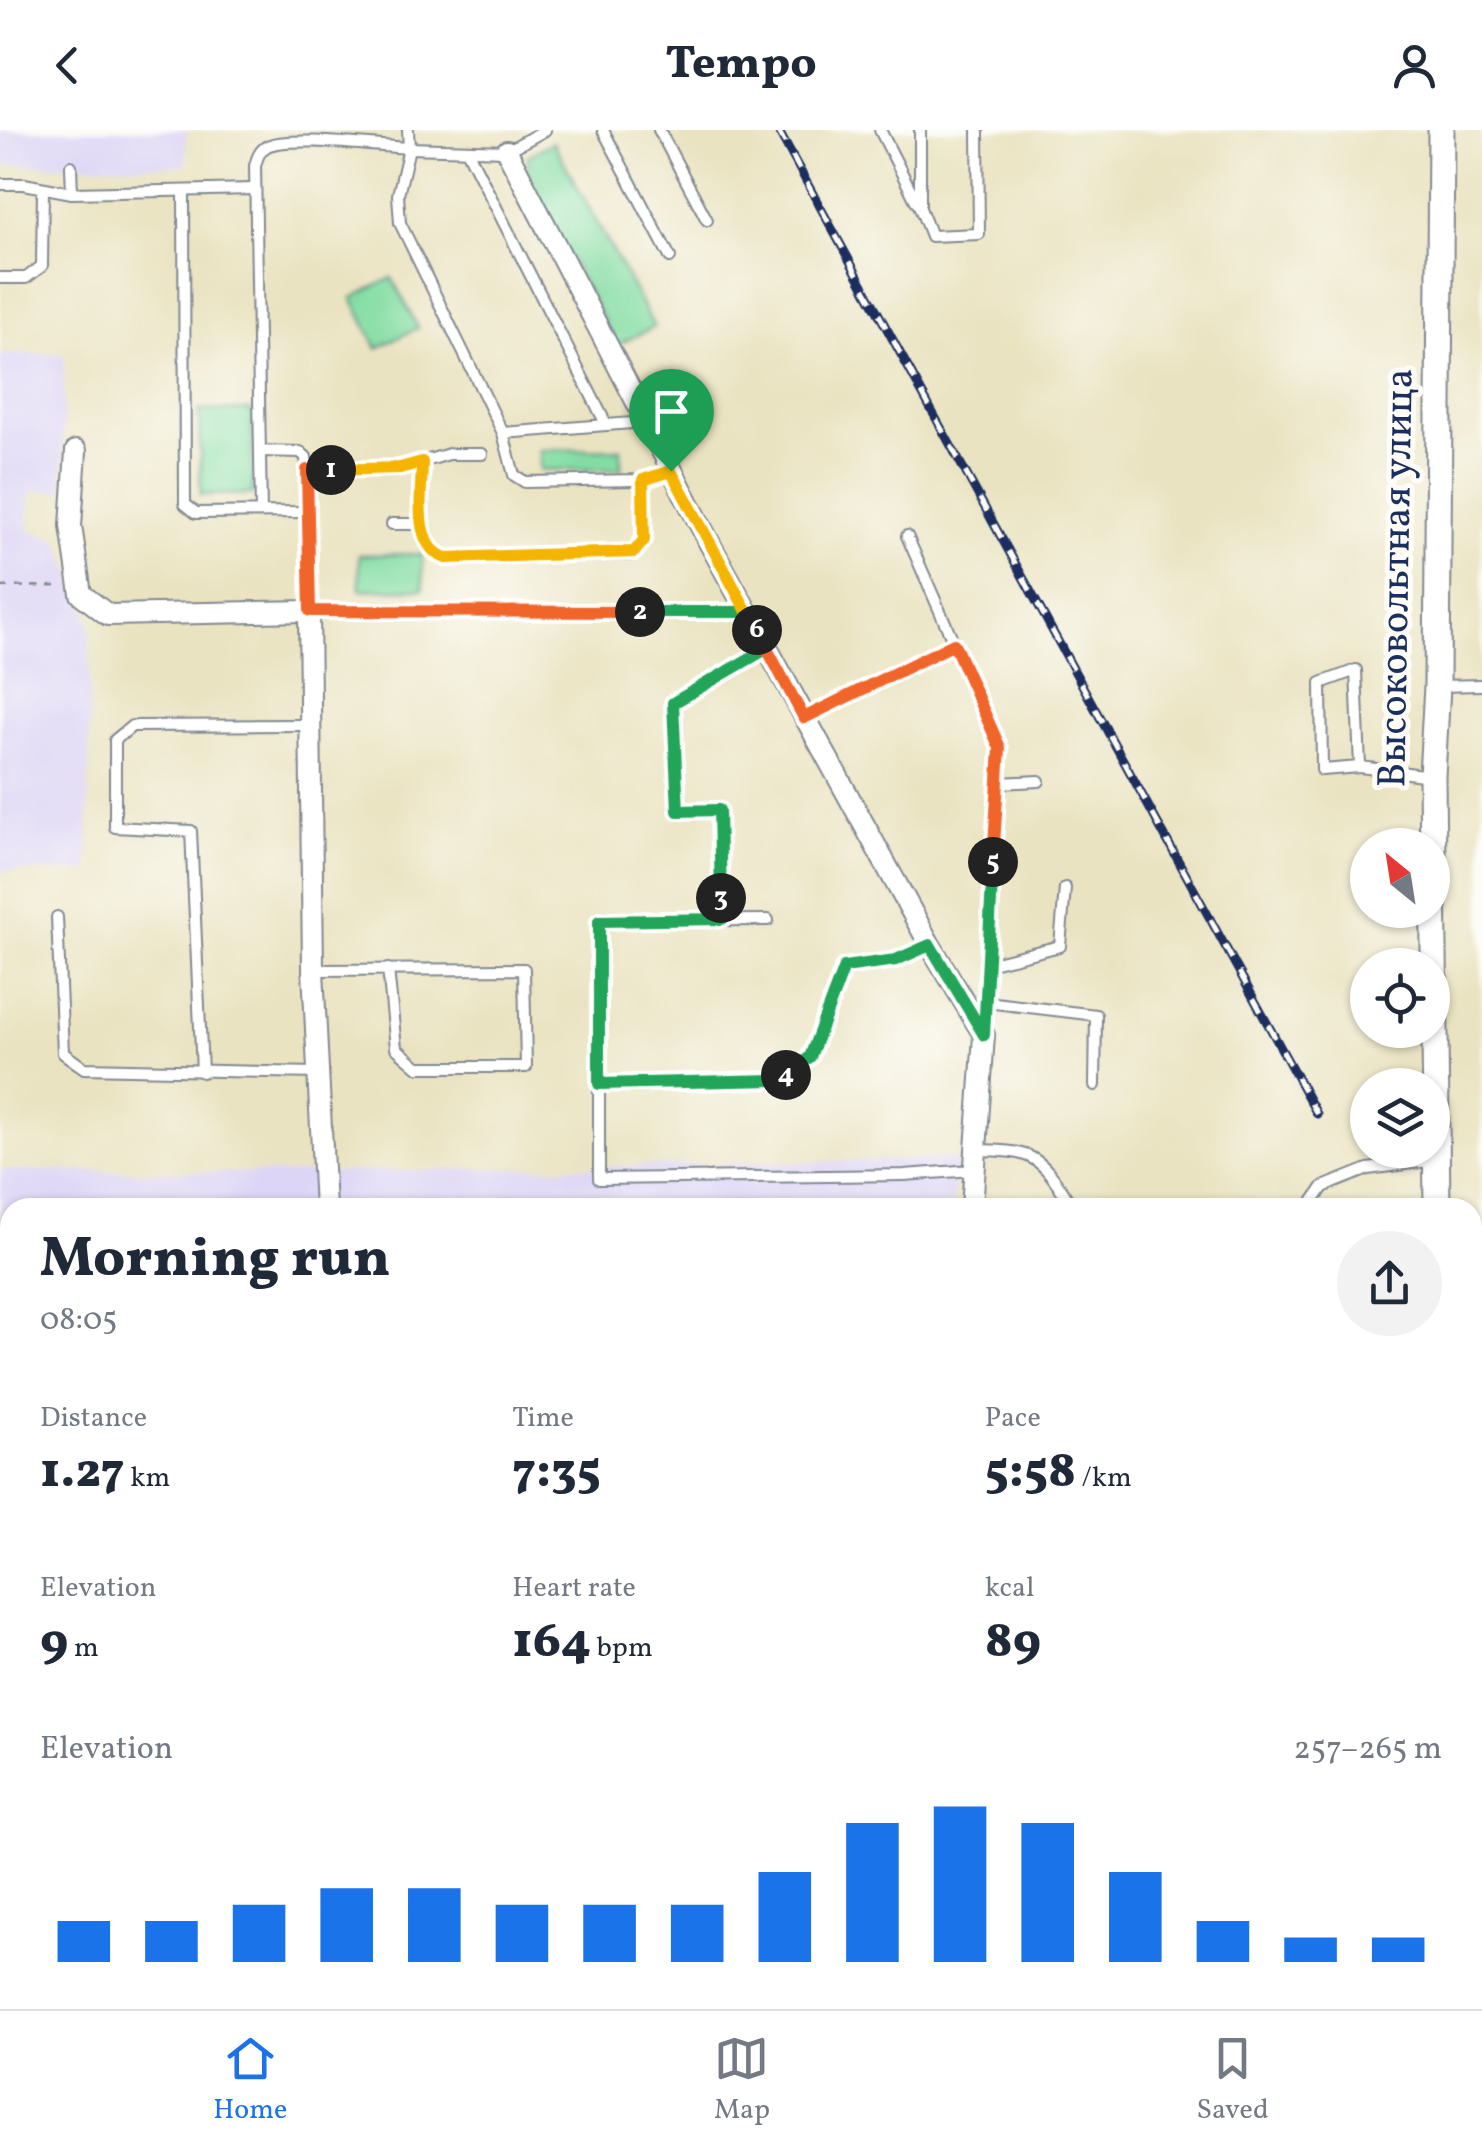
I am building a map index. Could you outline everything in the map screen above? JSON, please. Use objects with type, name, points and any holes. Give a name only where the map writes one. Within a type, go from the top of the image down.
[{"type":"street","name":"Высоковольтная улица","points":[[1436,1068],[1432,776],[1441,130]]},
{"type":"street","points":[[507,151],[766,649],[984,1035],[972,1198]]},
{"type":"street","points":[[76,451],[71,526],[80,594],[108,615],[310,611],[313,970],[324,1198]]},
{"type":"street","name":"Высоковольтная улица","points":[[1437,1168],[1438,1198]]},
{"type":"lane","points":[[293,130],[300,142]]},
{"type":"lane","points":[[408,130],[410,148],[398,195],[400,224],[504,433],[514,475],[520,481],[643,480],[671,471]]},
{"type":"lane","points":[[261,512],[255,166],[261,151],[273,144],[300,142],[507,151],[545,130]]},
{"type":"lane","points":[[603,130],[670,256]]},
{"type":"lane","points":[[659,130],[707,220]]},
{"type":"lane","points":[[880,130],[931,236],[979,234],[978,130]]},
{"type":"lane","points":[[920,130],[920,208]]},
{"type":"lane","points":[[467,150],[606,424]]},
{"type":"lane","points":[[72,166],[72,193]]},
{"type":"lane","points":[[0,184],[72,193],[255,189]]},
{"type":"lane","points":[[0,278],[26,278],[42,266],[42,188]]},
{"type":"lane","points":[[184,191],[183,498],[187,508],[196,514],[308,512]]},
{"type":"lane","points":[[504,433],[645,422]]},
{"type":"lane","points":[[260,451],[300,452],[306,457],[310,611],[748,612]]},
{"type":"lane","points":[[307,470],[400,468],[448,454],[482,454]]},
{"type":"lane","points":[[422,462],[423,536],[429,548],[446,558],[629,554],[638,550],[644,540],[643,480]]},
{"type":"lane","points":[[392,524],[423,524]]},
{"type":"lane","points":[[907,536],[1000,748],[984,1035]]},
{"type":"lane","points":[[804,718],[954,644]]},
{"type":"lane","points":[[722,919],[719,810],[678,811],[673,703],[766,649]]},
{"type":"lane","points":[[1360,767],[1356,670],[1322,684],[1322,770],[1360,767],[1432,776]]},
{"type":"lane","points":[[1436,686],[1482,685]]},
{"type":"lane","points":[[202,1072],[191,831],[115,827],[115,740],[132,726],[308,724]]},
{"type":"lane","points":[[998,783],[1040,781]]},
{"type":"lane","points":[[988,964],[1060,946],[1065,888]]},
{"type":"lane","points":[[57,916],[63,1053],[84,1068],[318,1073]]},
{"type":"lane","points":[[768,920],[599,921],[599,1179],[904,1175],[1014,1151],[1038,1159],[1067,1198]]},
{"type":"lane","points":[[599,1084],[779,1080],[810,1057],[844,967],[896,960],[930,945]]},
{"type":"lane","points":[[313,970],[388,969],[524,969],[526,1067],[418,1067],[396,1048],[388,969]]},
{"type":"lane","points":[[986,1002],[1096,1015],[1095,1086]]},
{"type":"lane","points":[[1316,1198],[1323,1188],[1376,1168]]},
{"type":"path","points":[[0,587],[79,585]]},
{"type":"shaded area","points":[[0,130],[186,130],[186,166],[0,165]]},
{"type":"shaded area","points":[[0,354],[64,354],[62,492],[31,490],[28,530],[58,540],[90,622],[88,871],[0,871]]},
{"type":"shaded area","points":[[957,1159],[953,1198],[0,1198],[0,1170],[286,1173]]},
{"type":"green space","points":[[553,142],[654,327],[617,345],[525,177],[528,156]]},
{"type":"green space","points":[[392,278],[418,328],[377,348],[352,298]]},
{"type":"green space","points":[[252,410],[253,494],[201,495],[199,411]]},
{"type":"green space","points":[[621,449],[621,469],[540,470],[540,450]]},
{"type":"green space","points":[[422,554],[423,589],[360,590],[359,555]]},
{"type":"railway","points":[[778,130],[1317,1114]]},
{"type":"route","points":[[671,471],[643,480],[644,540],[629,554],[446,558],[432,552],[423,536],[422,462],[400,468],[307,470],[310,611],[748,612],[766,649],[673,703],[678,811],[719,810],[722,919],[599,921],[599,1084],[779,1080],[810,1057],[844,967],[896,960],[930,945],[984,1035],[1000,748],[954,644],[804,718],[748,612],[671,471]]}]
